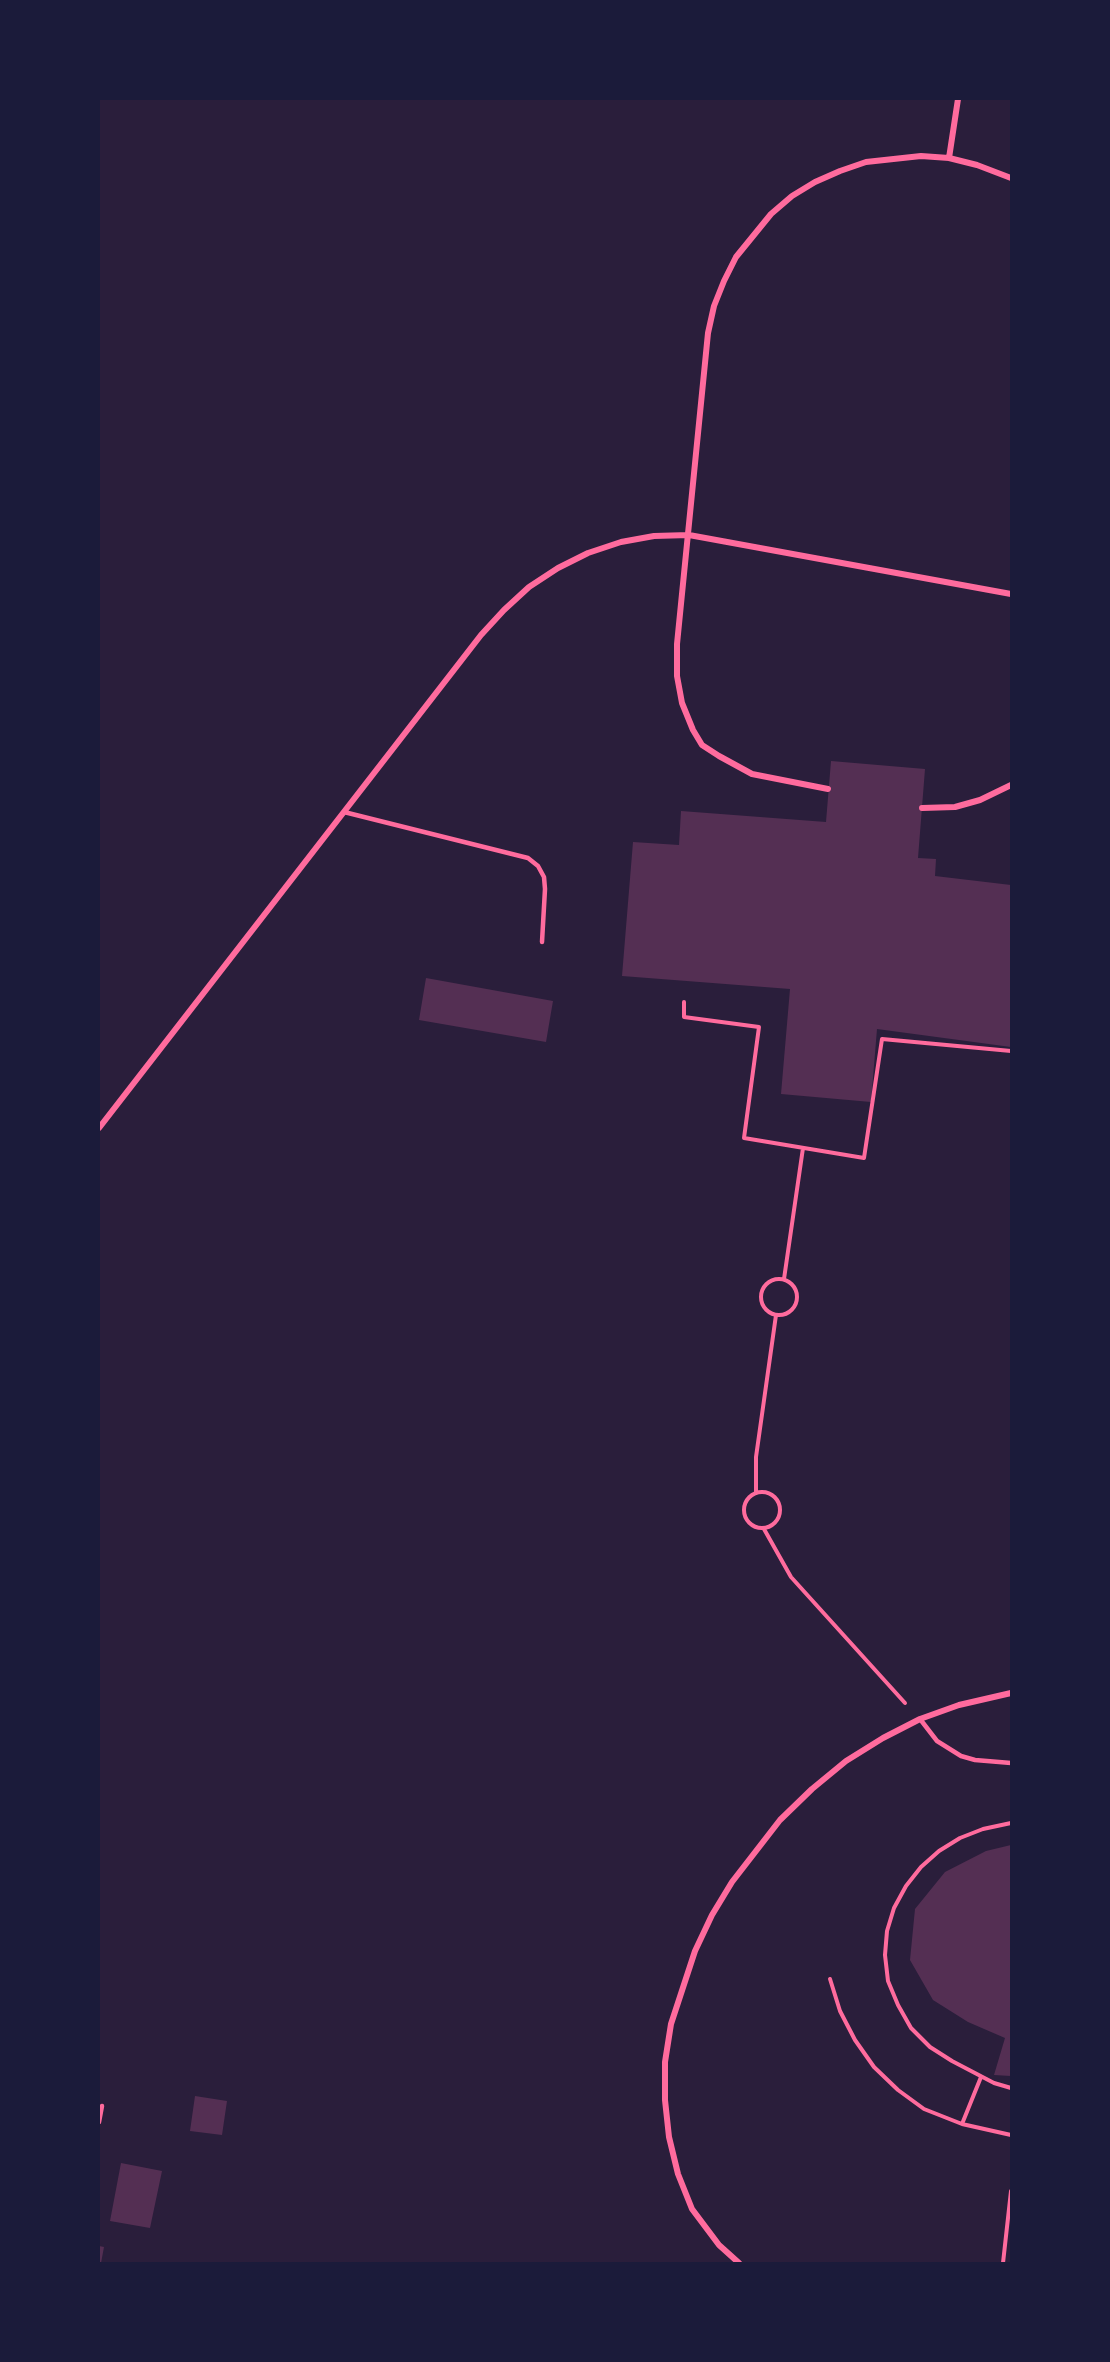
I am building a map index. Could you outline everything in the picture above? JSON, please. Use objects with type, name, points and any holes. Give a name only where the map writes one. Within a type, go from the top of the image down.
[{"type":"street","points":[[948,158],[958,99]]},
{"type":"street","points":[[828,789],[752,774],[719,756],[702,745],[682,703],[677,676],[677,644],[708,333],[724,281],[736,257],[771,214],[792,196],[815,182],[840,171],[876,161],[921,156],[948,158],[978,165],[1011,178]]},
{"type":"street","points":[[99,1128],[481,635],[529,587],[558,568],[621,542],[654,536],[689,535],[1011,594]]},
{"type":"street","points":[[922,808],[980,800],[1011,785]]},
{"type":"street","points":[[739,2263],[719,2245],[693,2209],[678,2174],[669,2137],[664,2100],[665,2061],[671,2024],[695,1951],[712,1915],[737,1874],[780,1820],[846,1761],[920,1719],[959,1705],[1011,1693]]},
{"type":"lane","points":[[344,812],[528,858],[538,866],[544,877],[542,942]]},
{"type":"lane","points":[[920,1719],[937,1741],[961,1756],[975,1760],[1011,1763]]},
{"type":"lane","points":[[99,2122],[102,2106]]},
{"type":"path","points":[[684,1002],[684,1017],[759,1027],[744,1138],[864,1158],[882,1039],[1011,1052]]},
{"type":"path","points":[[784,1279],[803,1148]]},
{"type":"path","points":[[784,1279],[792,1283],[797,1292],[797,1301],[793,1309],[785,1314],[776,1315],[768,1312],[762,1306],[760,1297],[767,1282],[784,1279]]},
{"type":"path","points":[[756,1493],[756,1457],[776,1315]]},
{"type":"path","points":[[766,1492],[775,1497],[780,1506],[780,1517],[774,1525],[764,1529],[753,1526],[746,1519],[743,1509],[747,1499],[756,1493],[766,1492]]},
{"type":"path","points":[[764,1529],[791,1576],[920,1719]]},
{"type":"path","points":[[1011,1823],[983,1829],[960,1839],[921,1867],[906,1886],[894,1908],[887,1930],[885,1955],[888,1981],[897,2006],[912,2028],[930,2047],[981,2077],[1011,2088]]},
{"type":"path","points":[[830,1980],[840,2011],[850,2030],[874,2067],[898,2090],[924,2109],[962,2124],[1011,2135]]},
{"type":"path","points":[[962,2124],[981,2077]]},
{"type":"path","points":[[1003,2263],[1011,2191]]},
{"type":"shaded area","points":[[99,99],[1011,99],[1011,2263],[99,2263]]},
{"type":"building","points":[[831,761],[925,769],[918,858],[936,859],[935,876],[1011,885],[1011,1047],[877,1029],[871,1102],[781,1094],[790,989],[622,976],[633,842],[679,845],[681,811],[826,822]]},
{"type":"building","points":[[426,978],[553,1001],[546,1042],[419,1020]]},
{"type":"building","points":[[1011,1845],[1011,2076],[994,2075],[1005,2038],[968,2022],[933,2000],[910,1960],[915,1909],[945,1872],[986,1851]]},
{"type":"building","points":[[195,2096],[227,2101],[222,2135],[190,2131]]},
{"type":"building","points":[[121,2163],[162,2171],[150,2228],[110,2221]]},
{"type":"building","points":[[99,2246],[104,2247],[101,2263],[99,2263]]}]
